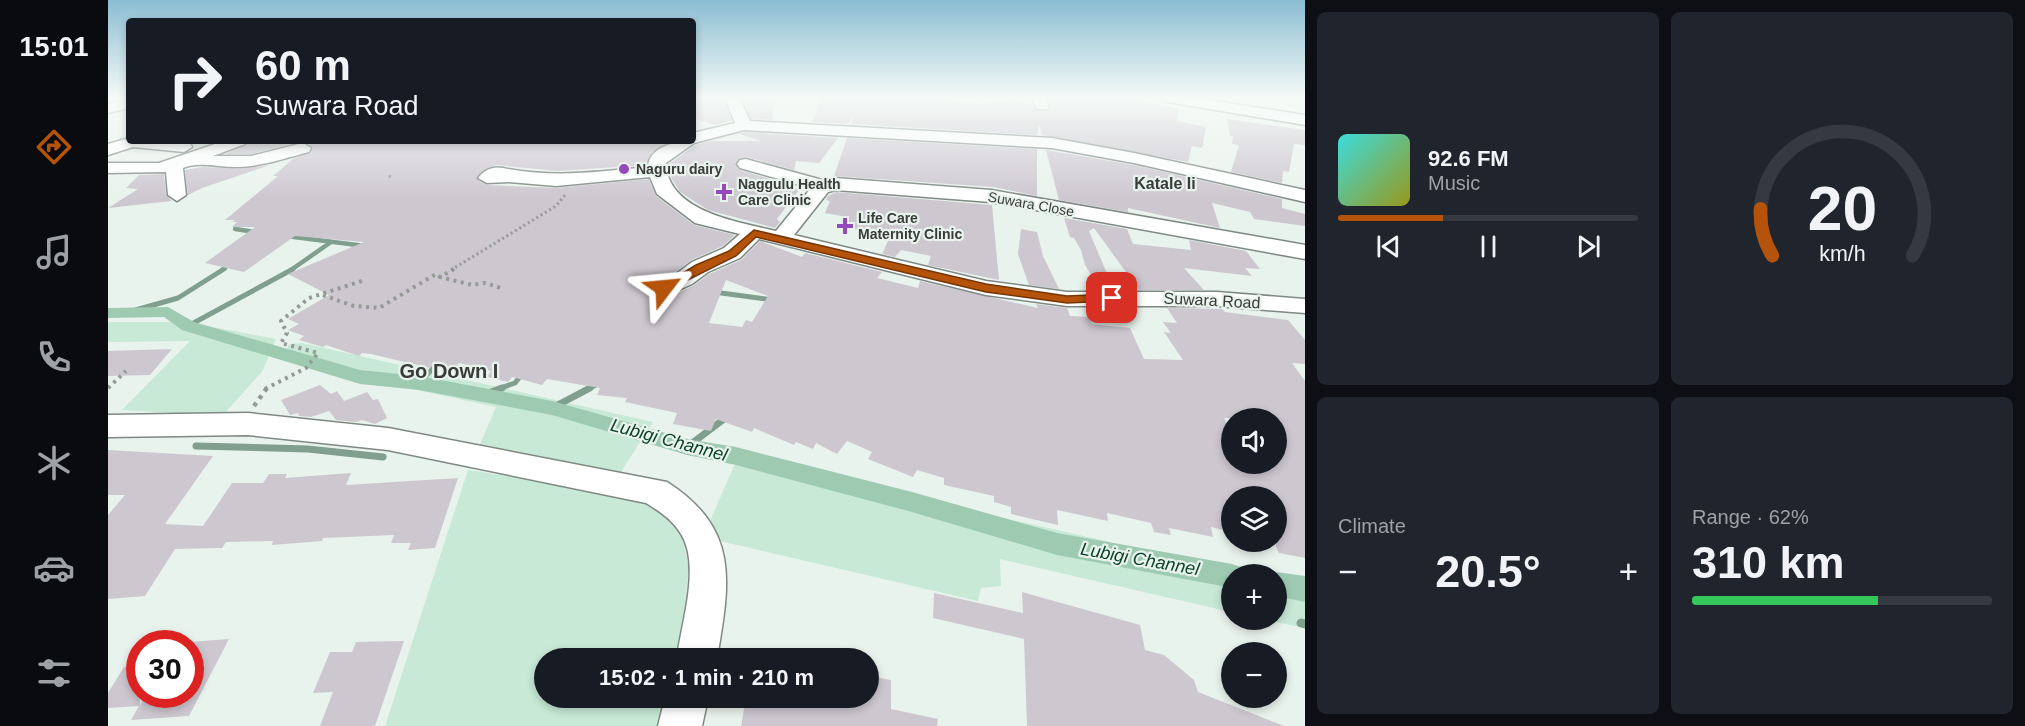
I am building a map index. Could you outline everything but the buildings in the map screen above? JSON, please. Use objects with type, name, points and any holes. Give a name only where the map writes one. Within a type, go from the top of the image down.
[{"type":"street","points":[[696,137],[717,132]]},
{"type":"street","points":[[862,132],[1052,143],[1134,158],[1305,196]]},
{"type":"street","points":[[108,150],[126,144]]},
{"type":"street","points":[[142,144],[188,153],[226,164],[250,163],[303,148]]},
{"type":"street","points":[[108,168],[159,168],[174,165],[188,153],[226,144]]},
{"type":"street","points":[[506,176],[565,180],[657,171],[657,161],[671,144]]},
{"type":"street","name":"Suwara Close","points":[[746,164],[824,186],[835,184],[991,196],[1305,252]]},
{"type":"street","points":[[174,165],[177,195]]},
{"type":"street","name":"Suwara Road","points":[[657,171],[664,190],[702,219],[986,288],[1067,300],[1217,298],[1305,306]]},
{"type":"street","points":[[780,239],[824,186]]},
{"type":"street","points":[[664,288],[684,279],[700,267],[732,254],[754,233]]},
{"type":"street","points":[[108,426],[248,424],[388,439],[655,491],[673,501],[698,527],[708,555],[698,648]]},
{"type":"street","points":[[680,726],[684,708]]},
{"type":"path","points":[[440,277],[556,206],[567,195],[565,180]]},
{"type":"path","points":[[320,295],[354,306],[379,308],[436,274],[472,285],[485,283],[501,288]]},
{"type":"path","points":[[248,424],[258,395],[273,382],[306,367],[318,353],[281,343],[287,333],[281,321],[309,298],[365,280]]},
{"type":"path","points":[[108,388],[126,371]]},
{"type":"green space","points":[[108,322],[186,322],[276,339],[262,372],[222,416],[122,410],[190,341],[108,342]]},
{"type":"green space","points":[[302,343],[653,422],[619,475],[478,449],[496,407],[315,368],[285,353],[289,344]]},
{"type":"green space","points":[[741,450],[911,497],[1221,567],[1221,610],[1000,559],[1001,586],[981,588],[978,601],[703,537]]},
{"type":"green space","points":[[468,470],[613,492],[653,501],[677,518],[689,567],[679,648],[534,648],[534,708],[663,708],[657,726],[385,726]]},
{"type":"green space","points":[[1287,582],[1305,586],[1305,628],[1287,624]]},
{"type":"waterway","points":[[235,229],[255,232]]},
{"type":"waterway","points":[[286,236],[365,246]]},
{"type":"waterway","points":[[291,270],[331,242]]},
{"type":"waterway","points":[[125,313],[178,298],[224,269]]},
{"type":"waterway","points":[[188,326],[293,269]]},
{"type":"waterway","points":[[714,292],[773,300]]},
{"type":"waterway","name":"Lubigi Channel","points":[[108,313],[168,312],[188,326],[360,377],[419,383],[552,408],[687,447],[736,456],[912,502],[1057,544],[1221,574]]},
{"type":"waterway","points":[[419,383],[441,360]]},
{"type":"waterway","points":[[498,389],[515,383],[522,374]]},
{"type":"waterway","points":[[590,388],[596,385]]},
{"type":"waterway","points":[[481,396],[502,388]]},
{"type":"waterway","points":[[552,408],[590,388]]},
{"type":"waterway","points":[[687,447],[724,419]]},
{"type":"waterway","points":[[196,446],[308,449],[383,457]]},
{"type":"waterway","name":"Lubigi Channel","points":[[1287,586],[1305,589]]},
{"type":"waterway","points":[[1301,623],[1305,624]]},
{"type":"place","name":"Naguru dairy","points":[[624,169]]},
{"type":"place","name":"Naggulu Health Care Clinic","points":[[724,192]]},
{"type":"place","name":"Life Care Maternity Clinic","points":[[845,226]]},
{"type":"district","name":"Katale Ii","points":[[1165,183]]},
{"type":"district","name":"Go Down I","points":[[449,371]]},
{"type":"route","points":[[664,288],[684,279],[700,267],[732,254],[754,233],[986,288],[1067,300],[1112,298]]}]
